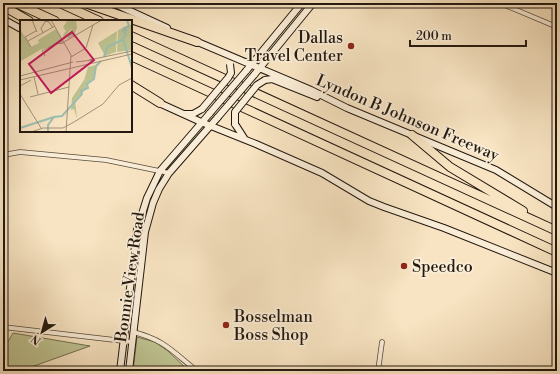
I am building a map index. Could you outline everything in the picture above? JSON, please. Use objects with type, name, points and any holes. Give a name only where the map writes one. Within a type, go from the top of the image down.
[{"type":"highway","points":[[16,3],[53,20]]},
{"type":"highway","points":[[60,3],[97,20]]},
{"type":"highway","points":[[85,3],[197,42]]},
{"type":"highway","points":[[3,6],[27,20]]},
{"type":"highway","points":[[132,36],[557,231]]},
{"type":"highway","points":[[132,56],[557,252]]},
{"type":"highway","points":[[132,86],[160,103]]},
{"type":"highway","points":[[412,134],[450,167],[557,231]]},
{"type":"main road","name":"Lyndon B Johnson Freeway","points":[[113,3],[347,108],[496,170],[557,206]]},
{"type":"main road","name":"Bonnie View Road","points":[[120,371],[137,230],[147,198],[160,171],[252,65],[302,3]]},
{"type":"main road","name":"Bonnie View Road","points":[[129,371],[145,235],[153,203],[169,173],[260,68],[313,3]]},
{"type":"main road","points":[[291,15],[298,21]]},
{"type":"main road","points":[[3,19],[20,28]]},
{"type":"main road","points":[[183,114],[193,114],[202,109],[228,78],[231,73],[230,64],[222,52]]},
{"type":"main road","points":[[244,139],[235,124],[235,112],[257,85],[265,80],[272,79],[347,108]]},
{"type":"main road","points":[[132,89],[183,114],[322,173],[369,201],[444,228],[557,274]]},
{"type":"main road","points":[[137,230],[145,235]]},
{"type":"street","points":[[500,3],[557,27]]},
{"type":"street","points":[[3,155],[20,152],[106,160],[169,173]]},
{"type":"street","points":[[3,326],[132,342]]},
{"type":"street","points":[[133,332],[147,335],[158,340],[173,350],[197,371]]},
{"type":"street","points":[[378,371],[382,342]]},
{"type":"green space","points":[[13,333],[90,346],[20,371],[3,371],[3,346]]},
{"type":"green space","points":[[137,337],[155,342],[168,351],[189,371],[133,371]]},
{"type":"place","name":"Dallas Travel Center","points":[[351,46]]},
{"type":"place","name":"Speedco","points":[[404,266]]},
{"type":"place","name":"Bosselman Boss Shop","points":[[226,325]]}]
